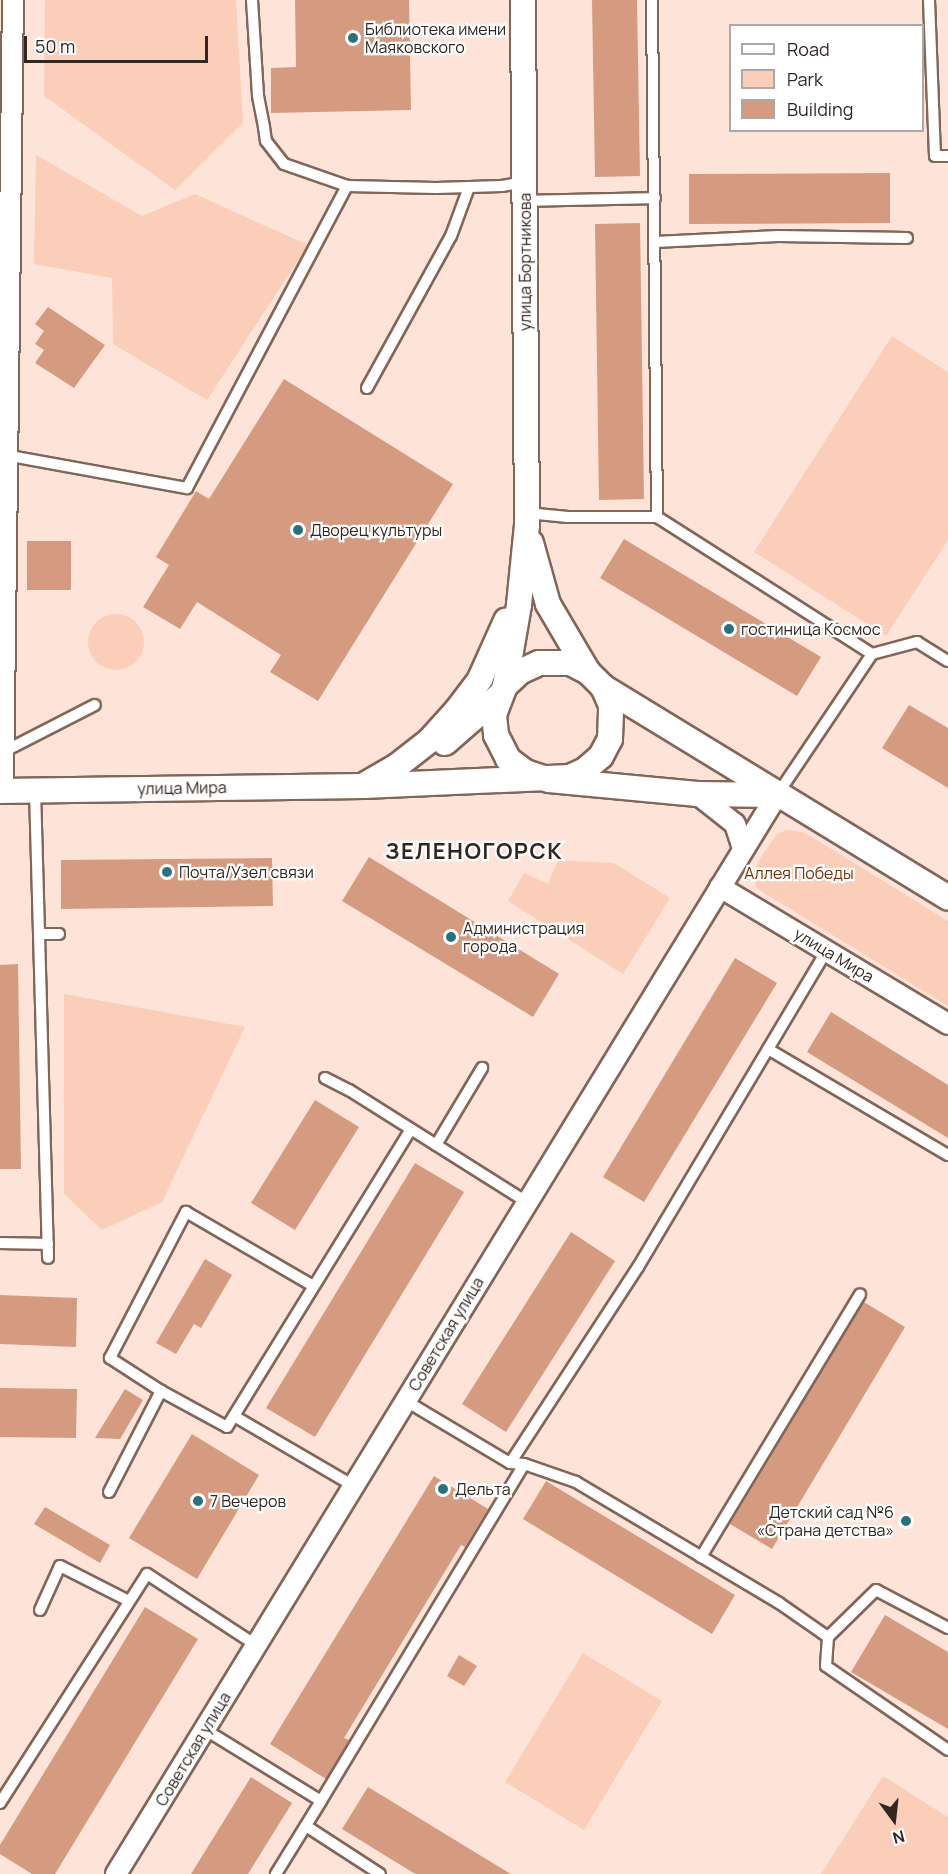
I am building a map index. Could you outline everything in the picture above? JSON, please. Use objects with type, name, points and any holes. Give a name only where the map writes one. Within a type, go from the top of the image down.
[{"type":"street","points":[[1,791],[5,125],[13,0]]},
{"type":"street","name":"улица Бортникова","points":[[523,0],[527,519]]},
{"type":"street","points":[[527,519],[548,604],[611,705],[613,726],[601,756],[585,770],[570,777],[549,780]]},
{"type":"street","points":[[527,519],[519,605],[502,690],[494,715],[496,735],[508,759],[525,772],[549,780],[697,794],[777,795]]},
{"type":"street","points":[[364,786],[397,766],[429,741],[457,711],[480,679],[498,642],[512,603],[527,519]]},
{"type":"street","points":[[364,786],[392,777],[433,753],[520,672],[539,663],[570,663],[777,795],[948,898]]},
{"type":"street","name":"улица Мира","points":[[1,791],[364,786],[549,780]]},
{"type":"street","points":[[697,794],[735,824],[743,849]]},
{"type":"street","name":"Советская улица","points":[[116,1874],[777,795]]},
{"type":"street","name":"улица Мира","points":[[720,887],[948,1024]]},
{"type":"lane","points":[[252,0],[258,96],[266,141],[285,164],[347,186],[502,186],[524,191],[655,198]]},
{"type":"lane","points":[[652,0],[657,517]]},
{"type":"lane","points":[[929,0],[935,156],[948,156]]},
{"type":"lane","points":[[3,455],[187,488],[347,186]]},
{"type":"lane","points":[[367,388],[451,236],[469,187]]},
{"type":"lane","points":[[655,242],[778,236],[907,238]]},
{"type":"lane","points":[[527,519],[657,517],[872,654]]},
{"type":"lane","points":[[777,795],[872,654],[917,642],[948,661]]},
{"type":"lane","points":[[3,752],[95,705]]},
{"type":"lane","points":[[35,790],[48,1258]]},
{"type":"lane","points":[[39,934],[59,933]]},
{"type":"lane","points":[[510,1463],[638,1267],[827,951]]},
{"type":"lane","points":[[768,1049],[948,1155]]},
{"type":"lane","points":[[436,1145],[482,1068]]},
{"type":"lane","points":[[325,1078],[527,1202]]},
{"type":"lane","points":[[313,1286],[186,1212],[110,1358],[161,1391],[227,1427],[411,1129]]},
{"type":"lane","points":[[0,1243],[48,1244]]},
{"type":"lane","points":[[701,1557],[860,1294]]},
{"type":"lane","points":[[109,1492],[161,1391]]},
{"type":"lane","points":[[406,1401],[510,1463],[524,1464],[576,1482],[778,1603],[828,1637]]},
{"type":"lane","points":[[234,1416],[354,1486]]},
{"type":"lane","points":[[276,1874],[524,1464]]},
{"type":"lane","points":[[40,1610],[60,1566],[129,1601]]},
{"type":"lane","points":[[0,1803],[147,1574],[256,1645]]},
{"type":"lane","points":[[948,1628],[876,1590],[828,1637],[826,1666],[948,1750]]},
{"type":"lane","points":[[204,1729],[321,1801]]},
{"type":"lane","points":[[306,1826],[380,1874]]},
{"type":"green space","points":[[45,0],[236,0],[243,123],[175,190],[44,96]]},
{"type":"green space","points":[[36,155],[142,216],[195,194],[308,245],[207,400],[113,344],[112,278],[34,264]]},
{"type":"green space","points":[[892,336],[948,372],[948,540],[886,636],[754,552]]},
{"type":"green space","points":[[110,614],[122,614],[136,622],[144,636],[142,653],[136,662],[122,670],[110,670],[93,658],[88,648],[88,636],[100,619]]},
{"type":"green space","name":"Аллея Победы","points":[[786,830],[802,832],[812,837],[948,921],[948,1006],[756,888],[754,872],[761,857],[777,834]]},
{"type":"green space","points":[[558,860],[614,863],[670,898],[623,974],[508,901],[524,873],[548,884]]},
{"type":"green space","points":[[64,994],[245,1027],[162,1202],[102,1230],[64,1194]]},
{"type":"green space","points":[[583,1653],[662,1701],[584,1830],[505,1782]]},
{"type":"green space","points":[[883,1776],[948,1817],[948,1874],[821,1874]]},
{"type":"building","name":"Библиотека имени Маяковского","points":[[295,0],[409,0],[411,110],[271,113],[271,68],[296,67]]},
{"type":"building","points":[[592,0],[637,0],[640,176],[595,177]]},
{"type":"building","points":[[890,173],[890,223],[689,224],[689,174]]},
{"type":"building","points":[[640,223],[644,499],[599,500],[595,224]]},
{"type":"building","points":[[48,307],[105,345],[74,388],[35,363],[44,350],[35,344],[44,331],[35,324]]},
{"type":"building","name":"Дворец культуры","points":[[284,379],[453,484],[318,701],[270,672],[281,655],[197,602],[180,629],[143,607],[169,565],[156,557],[196,491],[209,499]]},
{"type":"building","name":"гостиница Космос","points":[[624,539],[821,657],[797,696],[600,578]]},
{"type":"building","points":[[27,541],[71,541],[71,590],[27,590]]},
{"type":"building","points":[[909,705],[948,728],[948,788],[882,748]]},
{"type":"building","name":"Администрация города","points":[[369,857],[559,974],[533,1017],[342,901]]},
{"type":"building","name":"Почта/Узел связи","points":[[272,858],[273,906],[61,909],[61,860]]},
{"type":"building","points":[[735,958],[777,983],[644,1202],[603,1177]]},
{"type":"building","points":[[18,964],[21,1169],[0,1169],[0,965]]},
{"type":"building","points":[[831,1012],[948,1085],[948,1138],[807,1052]]},
{"type":"building","points":[[315,1100],[359,1127],[295,1230],[251,1203]]},
{"type":"building","points":[[415,1163],[464,1192],[315,1437],[266,1408]]},
{"type":"building","points":[[571,1232],[615,1261],[506,1432],[462,1404]]},
{"type":"building","points":[[205,1259],[232,1275],[201,1328],[194,1324],[176,1354],[156,1343]]},
{"type":"building","points":[[0,1295],[77,1298],[76,1347],[0,1344]]},
{"type":"building","points":[[864,1302],[905,1327],[772,1549],[730,1524]]},
{"type":"building","points":[[0,1388],[77,1389],[76,1438],[0,1437]]},
{"type":"building","points":[[125,1389],[143,1400],[120,1439],[95,1438]]},
{"type":"building","name":"7 Вечеров","points":[[192,1434],[259,1475],[197,1579],[129,1538]]},
{"type":"building","points":[[434,1476],[488,1509],[465,1547],[461,1545],[344,1738],[349,1740],[326,1779],[270,1744]]},
{"type":"building","points":[[546,1481],[735,1595],[712,1634],[523,1519]]},
{"type":"building","points":[[45,1507],[110,1545],[100,1563],[34,1524]]},
{"type":"building","points":[[145,1607],[198,1639],[55,1874],[32,1874],[0,1854],[0,1845]]},
{"type":"building","points":[[885,1615],[948,1652],[948,1729],[851,1672]]},
{"type":"building","points":[[459,1655],[477,1666],[464,1686],[447,1676]]},
{"type":"building","points":[[251,1777],[292,1803],[248,1874],[191,1874]]},
{"type":"building","points":[[368,1787],[511,1874],[416,1874],[412,1872],[342,1829]]},
{"type":"place","name":"Библиотека имени Маяковского","points":[[353,38]]},
{"type":"place","name":"Дворец культуры","points":[[298,530]]},
{"type":"place","name":"гостиница Космос","points":[[729,629]]},
{"type":"place","name":"Почта/Узел связи","points":[[167,872]]},
{"type":"place","name":"Администрация города","points":[[451,937]]},
{"type":"place","name":"Дельта","points":[[443,1489]]},
{"type":"place","name":"7 Вечеров","points":[[198,1501]]},
{"type":"place","name":"Детский сад №6 «Страна детства»","points":[[906,1521]]},
{"type":"district","name":"ЗЕЛЕНОГОРСК","points":[[474,852]]}]
